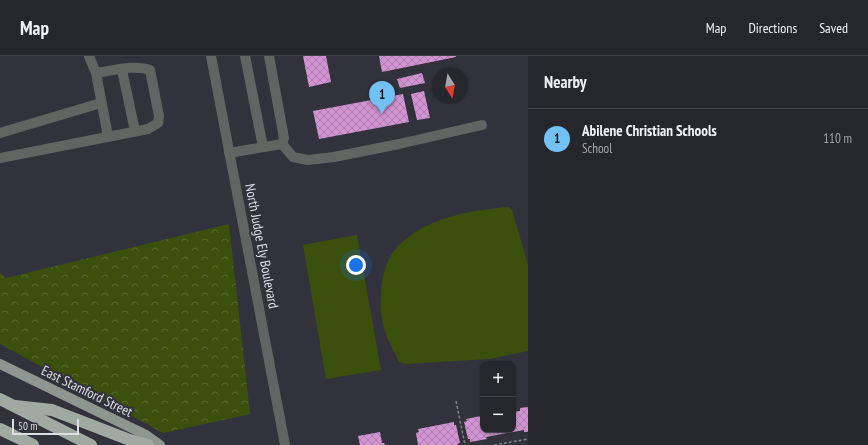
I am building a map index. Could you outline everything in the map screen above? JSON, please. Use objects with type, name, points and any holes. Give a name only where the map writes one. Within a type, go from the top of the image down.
[{"type":"highway","points":[[0,399],[91,445]]},
{"type":"highway","points":[[15,406],[52,410],[130,440],[148,445]]},
{"type":"highway","points":[[0,428],[33,445]]},
{"type":"main road","name":"East Stamford Street","points":[[0,364],[146,435],[160,445]]},
{"type":"street","points":[[89,56],[96,73],[108,136]]},
{"type":"street","name":"North Judge Ely Boulevard","points":[[211,56],[287,444]]},
{"type":"street","points":[[245,56],[263,147]]},
{"type":"street","points":[[269,56],[284,138],[282,144]]},
{"type":"street","points":[[0,158],[135,131],[153,127],[158,123],[159,116],[150,70],[144,68],[96,73]]},
{"type":"street","points":[[122,70],[135,131]]},
{"type":"street","points":[[0,133],[102,103]]},
{"type":"street","points":[[282,144],[292,157],[308,160],[334,157],[399,144],[482,125]]},
{"type":"street","points":[[229,153],[282,144]]},
{"type":"path","points":[[456,401],[465,445]]},
{"type":"path","points":[[494,445],[528,438]]},
{"type":"green space","points":[[509,207],[512,210],[528,265],[528,351],[489,359],[405,364],[399,362],[386,335],[381,309],[382,281],[386,267],[396,248],[412,234],[438,221],[452,216],[480,210]]},
{"type":"green space","points":[[229,224],[250,414],[163,433],[0,344],[0,273],[6,278]]},
{"type":"green space","points":[[357,235],[381,370],[326,379],[303,245]]},
{"type":"building","points":[[303,56],[326,56],[331,82],[309,87]]},
{"type":"building","points":[[379,56],[456,56],[456,57],[382,72]]},
{"type":"building","points":[[422,73],[425,83],[400,88],[397,79]]},
{"type":"building","points":[[424,91],[430,118],[417,120],[411,94]]},
{"type":"building","points":[[403,94],[409,122],[319,139],[313,111]]},
{"type":"building","points":[[528,407],[528,432],[524,432],[524,430],[516,431],[516,412],[520,411],[520,408]]},
{"type":"building","points":[[480,416],[480,433],[508,433],[470,442],[464,422],[467,421],[466,419]]},
{"type":"building","points":[[454,422],[460,443],[457,444],[458,445],[418,445],[416,433],[419,432],[418,429]]},
{"type":"building","points":[[380,432],[382,443],[385,445],[360,445],[358,436]]},
{"type":"place","name":"Abilene Christian Schools","points":[[382,114]]}]
